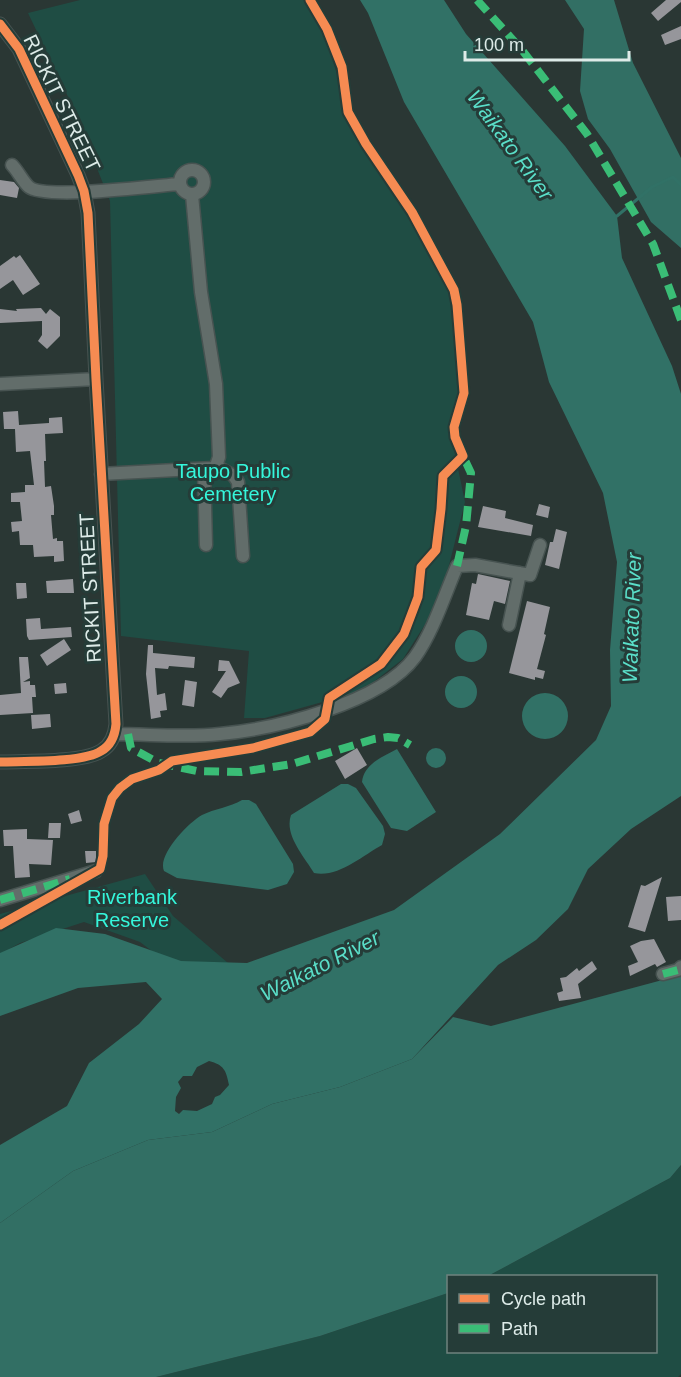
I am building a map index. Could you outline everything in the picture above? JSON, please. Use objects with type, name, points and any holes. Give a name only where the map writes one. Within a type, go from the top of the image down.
[{"type":"street","name":"RICKIT STREET","points":[[0,24],[19,49],[84,191],[88,213],[115,734]]},
{"type":"street","points":[[12,165],[30,188],[40,192],[179,184]]},
{"type":"street","points":[[186,171],[197,171],[204,179],[202,190],[192,195],[184,192],[179,184],[182,174],[186,171]]},
{"type":"street","points":[[192,195],[201,292],[216,384],[219,457],[210,467],[206,545]]},
{"type":"street","points":[[0,384],[96,379]]},
{"type":"street","points":[[101,474],[210,467],[234,476],[238,482],[243,556]]},
{"type":"street","points":[[0,762],[81,758],[94,755],[103,750],[115,734],[182,736],[245,731],[301,718],[361,698],[385,684],[415,657],[457,566],[475,565],[530,575],[540,545]]},
{"type":"street","points":[[509,625],[520,573]]},
{"type":"street","points":[[0,900],[96,871]]},
{"type":"street","points":[[663,974],[681,967]]},
{"type":"green space","name":"Taupo Public Cemetery","points":[[80,0],[307,0],[319,17],[338,77],[345,114],[408,214],[452,297],[459,397],[450,430],[465,502],[440,601],[403,659],[362,691],[265,718],[244,718],[249,651],[121,636],[110,201],[71,103],[28,13]]},
{"type":"green space","name":"Riverbank Reserve","points":[[145,874],[173,916],[228,963],[165,961],[140,942],[84,922],[20,943],[0,954],[0,914]]},
{"type":"green space","points":[[681,1165],[681,1374],[678,1377],[156,1377],[320,1336],[447,1293],[447,1353],[657,1353],[657,1275],[490,1275],[670,1178]]},
{"type":"shaded area","points":[[565,0],[614,0],[633,63],[681,158],[681,248],[651,222],[610,149],[588,119],[580,91],[584,29]]},
{"type":"shaded area","points":[[681,975],[681,1165],[670,1178],[490,1275],[447,1275],[447,1293],[320,1336],[156,1377],[0,1377],[0,1223],[73,1171],[148,1140],[212,1132],[272,1104],[340,1087],[412,1059],[453,1017],[491,1026]]},
{"type":"water","name":"Waikato River","points":[[360,0],[444,0],[466,34],[565,146],[617,216],[622,258],[672,366],[681,394],[681,796],[631,829],[588,869],[568,909],[536,940],[498,965],[412,1059],[340,1087],[272,1104],[212,1132],[148,1140],[73,1171],[0,1223],[0,1145],[67,1106],[89,1063],[139,1024],[162,999],[146,982],[78,988],[0,1016],[0,953],[56,928],[105,934],[181,961],[247,963],[394,910],[500,834],[596,740],[611,706],[610,650],[617,562],[603,493],[549,382],[533,322],[404,102],[368,13]],"holes":[[[209,1061],[224,1069],[229,1085],[215,1097],[212,1104],[197,1111],[183,1110],[179,1114],[175,1111],[176,1097],[181,1088],[178,1082],[183,1076],[192,1076],[197,1067]]]},
{"type":"water","points":[[471,630],[483,634],[487,646],[483,658],[471,662],[459,658],[455,646],[459,634]]},
{"type":"water","points":[[461,676],[473,680],[477,692],[473,704],[461,708],[449,704],[445,692],[449,680]]},
{"type":"water","points":[[545,693],[554,694],[561,700],[567,707],[567,725],[561,732],[554,738],[545,739],[536,738],[529,732],[523,725],[522,716],[523,707],[529,700],[536,694]]},
{"type":"water","points":[[436,748],[443,751],[446,758],[443,765],[436,768],[429,765],[426,758],[429,751]]},
{"type":"water","points":[[397,749],[436,812],[407,831],[391,828],[362,782],[370,766]]},
{"type":"water","points":[[341,784],[348,784],[356,788],[383,826],[385,834],[382,845],[341,869],[323,874],[314,873],[293,838],[290,830],[291,815]]},
{"type":"water","points":[[242,800],[249,800],[256,804],[293,864],[294,872],[287,884],[268,890],[177,878],[164,871],[163,864],[169,848],[189,825],[202,815]]},
{"type":"building","points":[[666,0],[681,0],[681,2],[658,21],[651,13]]},
{"type":"building","points":[[681,26],[681,39],[665,45],[661,35]]},
{"type":"building","points":[[0,180],[14,182],[19,188],[17,198],[0,195]]},
{"type":"building","points":[[20,255],[40,284],[23,295],[13,280],[0,289],[0,266],[14,256],[16,258]]},
{"type":"building","points":[[41,308],[46,314],[50,309],[60,317],[60,336],[47,349],[38,341],[42,335],[42,321],[0,323],[0,309],[17,311],[16,309]]},
{"type":"building","points":[[18,411],[19,425],[49,423],[49,418],[62,417],[63,433],[45,434],[46,461],[44,461],[45,487],[51,486],[54,506],[54,515],[51,515],[53,539],[63,541],[64,561],[54,562],[54,556],[34,557],[33,545],[20,545],[19,531],[12,532],[11,522],[22,521],[20,502],[11,502],[11,493],[25,492],[25,485],[34,485],[30,451],[16,452],[15,429],[4,429],[3,412]]},
{"type":"building","points":[[539,504],[550,507],[548,518],[536,515]]},
{"type":"building","points":[[483,506],[506,511],[505,518],[533,525],[531,536],[478,527]]},
{"type":"building","points":[[556,529],[567,532],[559,569],[545,565],[550,542],[553,542]]},
{"type":"building","points":[[478,574],[510,581],[505,604],[494,601],[489,620],[466,615],[472,583],[476,584]]},
{"type":"building","points":[[73,579],[74,593],[47,593],[46,581]]},
{"type":"building","points":[[16,583],[26,583],[27,598],[17,599]]},
{"type":"building","points":[[527,601],[550,607],[544,634],[546,635],[537,669],[545,671],[543,679],[535,677],[535,680],[509,673]]},
{"type":"building","points":[[40,618],[41,629],[71,627],[72,637],[29,640],[26,619]]},
{"type":"building","points":[[64,639],[71,650],[47,666],[40,655]]},
{"type":"building","points":[[148,645],[153,645],[153,653],[195,657],[194,668],[169,666],[168,669],[155,668],[157,695],[165,693],[167,710],[160,711],[161,717],[151,719],[146,674]]},
{"type":"building","points":[[19,657],[28,657],[30,678],[23,682],[30,681],[30,685],[35,685],[36,697],[32,697],[33,713],[0,715],[0,695],[21,693]]},
{"type":"building","points":[[219,660],[229,661],[240,683],[228,688],[221,698],[212,692],[226,671],[218,671]]},
{"type":"building","points":[[185,680],[197,682],[194,707],[182,705]]},
{"type":"building","points":[[66,683],[67,693],[55,694],[54,684]]},
{"type":"building","points":[[50,714],[51,727],[32,729],[31,715]]},
{"type":"building","points":[[357,748],[367,765],[345,779],[335,761]]},
{"type":"building","points":[[79,810],[82,821],[71,824],[68,814]]},
{"type":"building","points":[[49,823],[61,823],[60,838],[48,838]]},
{"type":"building","points":[[27,829],[27,839],[53,840],[51,865],[29,864],[30,877],[15,878],[13,846],[4,846],[3,830]]},
{"type":"building","points":[[85,851],[96,851],[96,862],[86,863]]},
{"type":"building","points":[[662,877],[645,932],[628,927],[641,885],[645,886]]},
{"type":"building","points":[[681,896],[681,920],[668,921],[666,897]]},
{"type":"building","points":[[654,939],[666,962],[657,967],[655,964],[630,976],[628,966],[638,962],[630,946]]},
{"type":"building","points":[[592,961],[597,969],[578,984],[581,998],[559,1001],[557,993],[563,991],[560,978],[566,977],[577,968],[579,971]]},
{"type":"waterway","points":[[617,216],[652,187],[673,177],[681,185]]},
{"type":"marked path","points":[[477,0],[522,50],[587,134],[653,244],[681,320]]},
{"type":"marked path","points":[[457,566],[466,526],[471,473],[463,456]]},
{"type":"marked path","points":[[128,734],[131,748],[159,763],[197,771],[241,772],[292,764],[374,739],[388,737],[398,738],[410,745]]},
{"type":"marked path","points":[[0,900],[70,879]]},
{"type":"marked path","points":[[663,974],[681,967]]},
{"type":"cycle path","points":[[0,925],[100,869],[103,856],[104,824],[112,798],[132,779],[159,770],[172,761],[253,748],[310,732],[325,719],[329,698],[381,664],[404,634],[418,597],[421,567],[436,550],[443,476],[463,456],[455,437],[454,427],[464,393],[454,290],[412,212],[366,144],[348,112],[342,67],[327,29],[310,0]]},
{"type":"cycle path","points":[[0,24],[19,49],[78,175],[88,213],[116,724],[110,743],[105,749],[92,755],[81,758],[0,762]]}]
